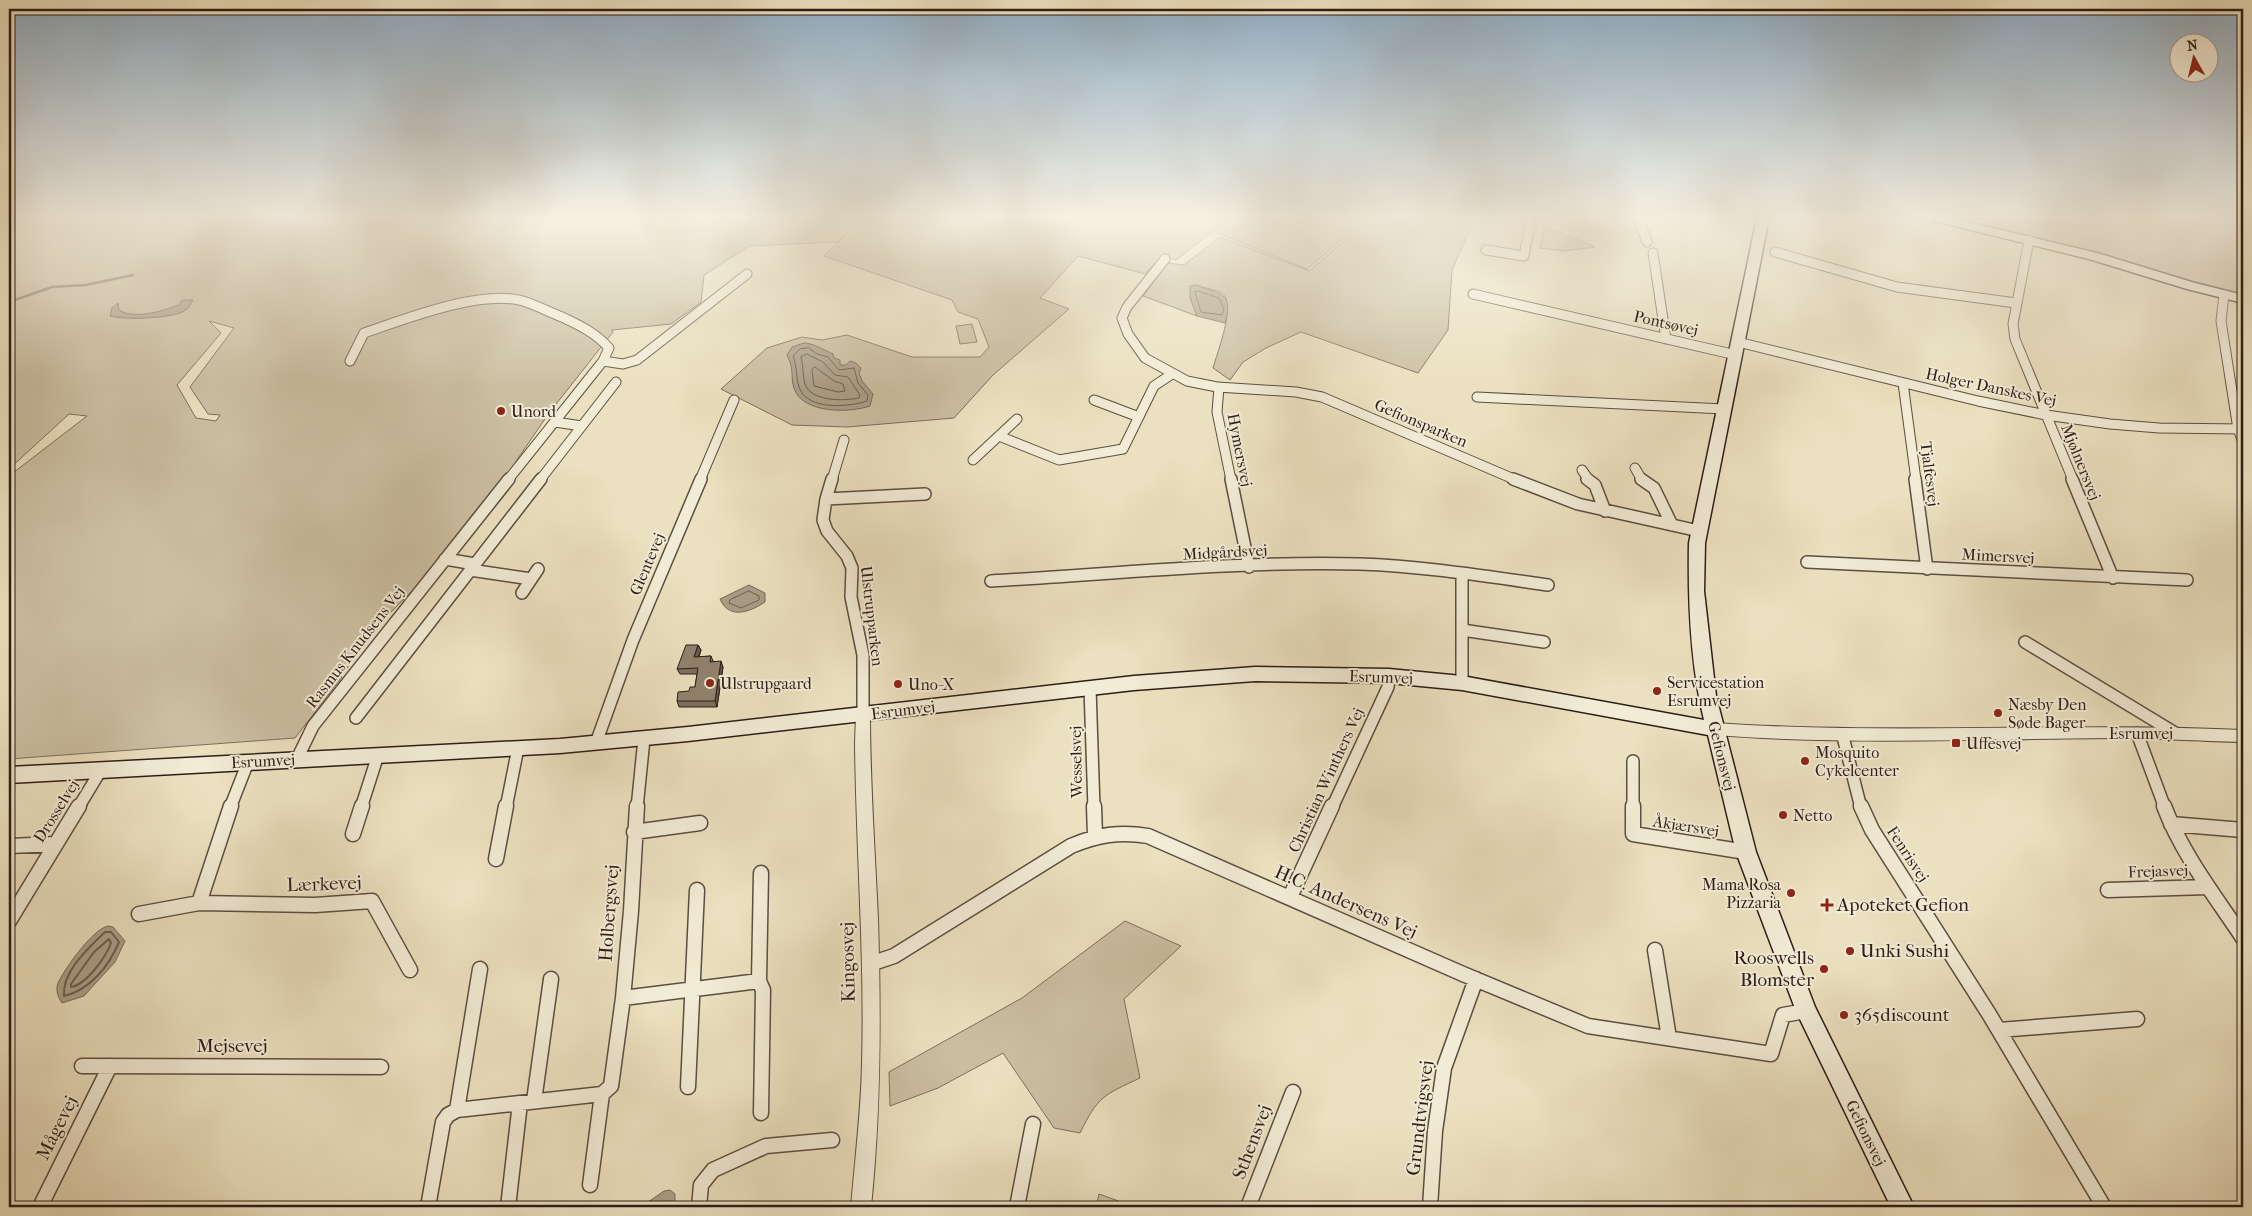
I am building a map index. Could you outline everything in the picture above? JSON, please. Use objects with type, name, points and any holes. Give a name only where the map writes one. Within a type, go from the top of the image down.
[{"type":"main road","name":"Gefionsvej","points":[[1752,275],[1700,531],[1696,591],[1707,696],[1746,852],[1806,1011],[1903,1207]]},
{"type":"main road","points":[[2156,275],[2243,299]]},
{"type":"main road","name":"Esrumvej","points":[[9,775],[596,743],[863,715],[1191,677],[1255,674],[1389,676],[1462,683],[1715,729]]},
{"type":"street","points":[[350,361],[364,333],[448,307],[472,302],[513,299],[522,301],[585,329],[606,343],[609,348],[608,354],[603,361],[623,364],[637,360],[746,275]]},
{"type":"street","points":[[1153,275],[1127,307],[1122,318],[1128,334],[1145,358],[1172,374],[1200,385],[1219,387]]},
{"type":"street","points":[[1656,275],[1666,338]]},
{"type":"street","points":[[1854,275],[1897,287],[2016,303]]},
{"type":"street","name":"Mjølnersvej","points":[[2021,275],[2013,324],[2015,339],[2112,578]]},
{"type":"street","name":"Pontsøvej","points":[[1473,294],[1666,338],[1737,348]]},
{"type":"street","points":[[2224,295],[2221,321],[2243,442]]},
{"type":"street","name":"Holger Danskes Vej","points":[[1737,348],[2046,415],[2110,424],[2149,427],[2241,429]]},
{"type":"street","name":"Rasmus Knudsens Vej","points":[[297,759],[313,726],[603,361]]},
{"type":"street","points":[[998,436],[1059,460],[1123,449],[1154,386],[1172,374]]},
{"type":"street","points":[[356,718],[616,382]]},
{"type":"street","name":"Tjalfesvej","points":[[1904,383],[1927,569]]},
{"type":"street","name":"Gefionsparken","points":[[1219,387],[1296,392],[1322,397],[1541,492],[1605,511],[1700,531]]},
{"type":"street","name":"Hymersvej","points":[[1219,387],[1217,412],[1249,566]]},
{"type":"street","points":[[1477,397],[1724,409]]},
{"type":"street","name":"Glentevej","points":[[596,743],[633,640],[734,400]]},
{"type":"street","points":[[1094,400],[1139,417]]},
{"type":"street","points":[[973,460],[1016,419]]},
{"type":"street","points":[[554,422],[582,426]]},
{"type":"street","name":"Ulstrupparken","points":[[844,440],[826,499],[824,520],[828,531],[847,556],[852,568],[851,597],[864,655],[863,715]]},
{"type":"street","points":[[1635,468],[1642,480],[1654,488],[1672,526]]},
{"type":"street","points":[[1582,470],[1586,478],[1594,485],[1605,511]]},
{"type":"street","points":[[826,499],[925,494]]},
{"type":"street","points":[[445,559],[532,580]]},
{"type":"street","name":"Mimersvej","points":[[1806,562],[2112,578],[2187,580]]},
{"type":"street","name":"Midgårdsvej","points":[[990,581],[1249,566],[1343,564],[1462,573],[1548,585]]},
{"type":"street","points":[[522,593],[538,569]]},
{"type":"street","points":[[1462,573],[1462,683]]},
{"type":"street","points":[[1462,630],[1544,642]]},
{"type":"street","points":[[2025,642],[2175,733]]},
{"type":"street","name":"Christian Winthers Vej","points":[[1290,897],[1388,687],[1389,676]]},
{"type":"street","name":"Wesselsvej","points":[[1090,688],[1094,836]]},
{"type":"street","name":"Kingosvej","points":[[860,1207],[867,1159],[871,1092],[870,964],[863,715]]},
{"type":"street","name":"Esrumvej","points":[[1715,729],[1777,735],[1843,737],[2137,733],[2243,736]]},
{"type":"street","name":"Frejasvej","points":[[2137,733],[2171,824],[2208,887],[2243,938]]},
{"type":"street","name":"Fenrisvej","points":[[1843,737],[1859,804],[1872,830],[1945,942],[2104,1207]]},
{"type":"street","name":"Holbergsvej","points":[[590,1185],[602,1094],[611,1086],[623,998],[631,911],[634,832],[644,739]]},
{"type":"street","points":[[496,858],[518,748]]},
{"type":"street","points":[[353,834],[378,755]]},
{"type":"street","name":"Åkjærsvej","points":[[1633,761],[1633,834],[1746,852]]},
{"type":"street","points":[[199,904],[237,787],[248,762]]},
{"type":"street","name":"Drosselvej","points":[[9,921],[101,770]]},
{"type":"street","points":[[634,832],[700,823]]},
{"type":"street","points":[[2171,824],[2243,830]]},
{"type":"street","name":"H.C. Andersens Vej","points":[[870,964],[894,956],[1071,846],[1094,836],[1116,831],[1148,836],[1588,1026],[1771,1054],[1783,1015],[1806,1011]]},
{"type":"street","points":[[9,846],[56,844]]},
{"type":"street","points":[[761,873],[759,981],[763,990],[761,1113]]},
{"type":"street","name":"Frejasvej","points":[[2108,890],[2208,887]]},
{"type":"street","points":[[688,1086],[697,890]]},
{"type":"street","name":"Lærkevej","points":[[139,914],[199,904],[315,905],[372,901],[410,970]]},
{"type":"street","points":[[1655,950],[1669,1038]]},
{"type":"street","points":[[457,1110],[480,969]]},
{"type":"street","points":[[508,1207],[551,979]]},
{"type":"street","name":"Grundtvigsvej","points":[[1430,1207],[1435,1131],[1444,1068],[1476,979]]},
{"type":"street","points":[[623,998],[759,981]]},
{"type":"street","points":[[1999,1030],[2137,1019]]},
{"type":"street","name":"Mejsevej","points":[[82,1066],[381,1067]]},
{"type":"street","name":"Mågevej","points":[[40,1207],[110,1066]]},
{"type":"street","name":"Sthensvej","points":[[1248,1207],[1293,1092]]},
{"type":"street","points":[[428,1207],[443,1122],[448,1115],[457,1110],[602,1094]]},
{"type":"street","points":[[1016,1207],[1033,1124]]},
{"type":"street","points":[[699,1207],[701,1185],[713,1170],[766,1146],[832,1140]]},
{"type":"shaded area","points":[[9,275],[704,275],[701,302],[671,324],[612,330],[613,332],[549,413],[508,473],[420,583],[383,620],[295,738],[9,759],[9,476],[87,416],[69,414],[9,469]],"holes":[[[209,321],[234,328],[190,387],[208,414],[220,415],[216,421],[196,418],[177,385],[221,333]]]},
{"type":"shaded area","points":[[879,275],[1061,275],[1040,298],[1069,309],[993,375],[954,418],[847,427],[792,425],[721,389],[767,348],[802,337],[822,340],[847,335],[912,357],[980,357],[989,347],[978,319],[958,312],[952,300]]},
{"type":"shaded area","points":[[1158,275],[1452,275],[1448,330],[1418,373],[1301,332],[1266,348],[1243,362],[1230,380],[1213,368],[1227,317],[1226,298],[1222,293],[1196,285],[1190,297],[1197,316],[1143,296]]},
{"type":"shaded area","points":[[2170,275],[2243,275],[2243,294]]},
{"type":"shaded area","points":[[972,324],[977,342],[960,344],[956,326]]},
{"type":"shaded area","points":[[1125,921],[1181,946],[1124,999],[1140,1078],[1103,1098],[1092,1111],[1080,1133],[1054,1128],[1003,1053],[938,1088],[890,1106],[889,1072],[1022,998]]},
{"type":"shaded area","points":[[1099,1194],[1135,1207],[1096,1207]]},
{"type":"water","points":[[1196,285],[1223,296],[1228,305],[1225,323],[1197,316],[1190,297],[1190,286]]},
{"type":"water","points":[[182,300],[193,300],[186,310],[171,315],[137,318],[110,316],[112,308],[118,303],[119,310],[125,313],[141,314],[157,312],[179,305]]},
{"type":"water","points":[[804,343],[815,345],[833,354],[834,358],[840,360],[840,365],[846,365],[850,361],[856,363],[861,368],[859,373],[862,381],[873,394],[870,406],[851,410],[828,409],[806,403],[799,397],[794,388],[791,365],[787,355],[792,347]]},
{"type":"water","points":[[749,585],[765,593],[765,602],[753,609],[740,612],[734,612],[724,606],[720,599]]},
{"type":"water","points":[[108,926],[113,927],[125,941],[115,962],[84,996],[62,1003],[57,989],[63,975],[88,941]]},
{"type":"water","points":[[670,1190],[675,1194],[675,1207],[641,1207],[664,1191]]},
{"type":"building","name":"Ulstrupgaard","points":[[686,645],[698,645],[694,657],[711,656],[710,662],[721,661],[715,701],[677,701],[678,692],[689,691],[690,687],[695,687],[698,668],[677,669]]},
{"type":"waterway","points":[[9,302],[52,287],[86,285],[133,275]]},
{"type":"place","name":"Unord","points":[[501,411]]},
{"type":"place","name":"Ulstrupgaard","points":[[710,683]]},
{"type":"place","name":"Uno-X","points":[[898,684]]},
{"type":"place","name":"Servicestation Esrumvej","points":[[1657,691]]},
{"type":"place","name":"Næsby Den Søde Bager","points":[[1998,713]]},
{"type":"place","name":"Uffesvej","points":[[1956,743]]},
{"type":"place","name":"Mosquito Cykelcenter","points":[[1805,761]]},
{"type":"place","name":"Netto","points":[[1783,815]]},
{"type":"place","name":"Mama Rosa Pizzaria","points":[[1791,893]]},
{"type":"place","name":"Apoteket Gefion","points":[[1827,905]]},
{"type":"place","name":"Unki Sushi","points":[[1850,951]]},
{"type":"place","name":"Rooswells Blomster","points":[[1824,969]]},
{"type":"place","name":"365discount","points":[[1844,1015]]}]
